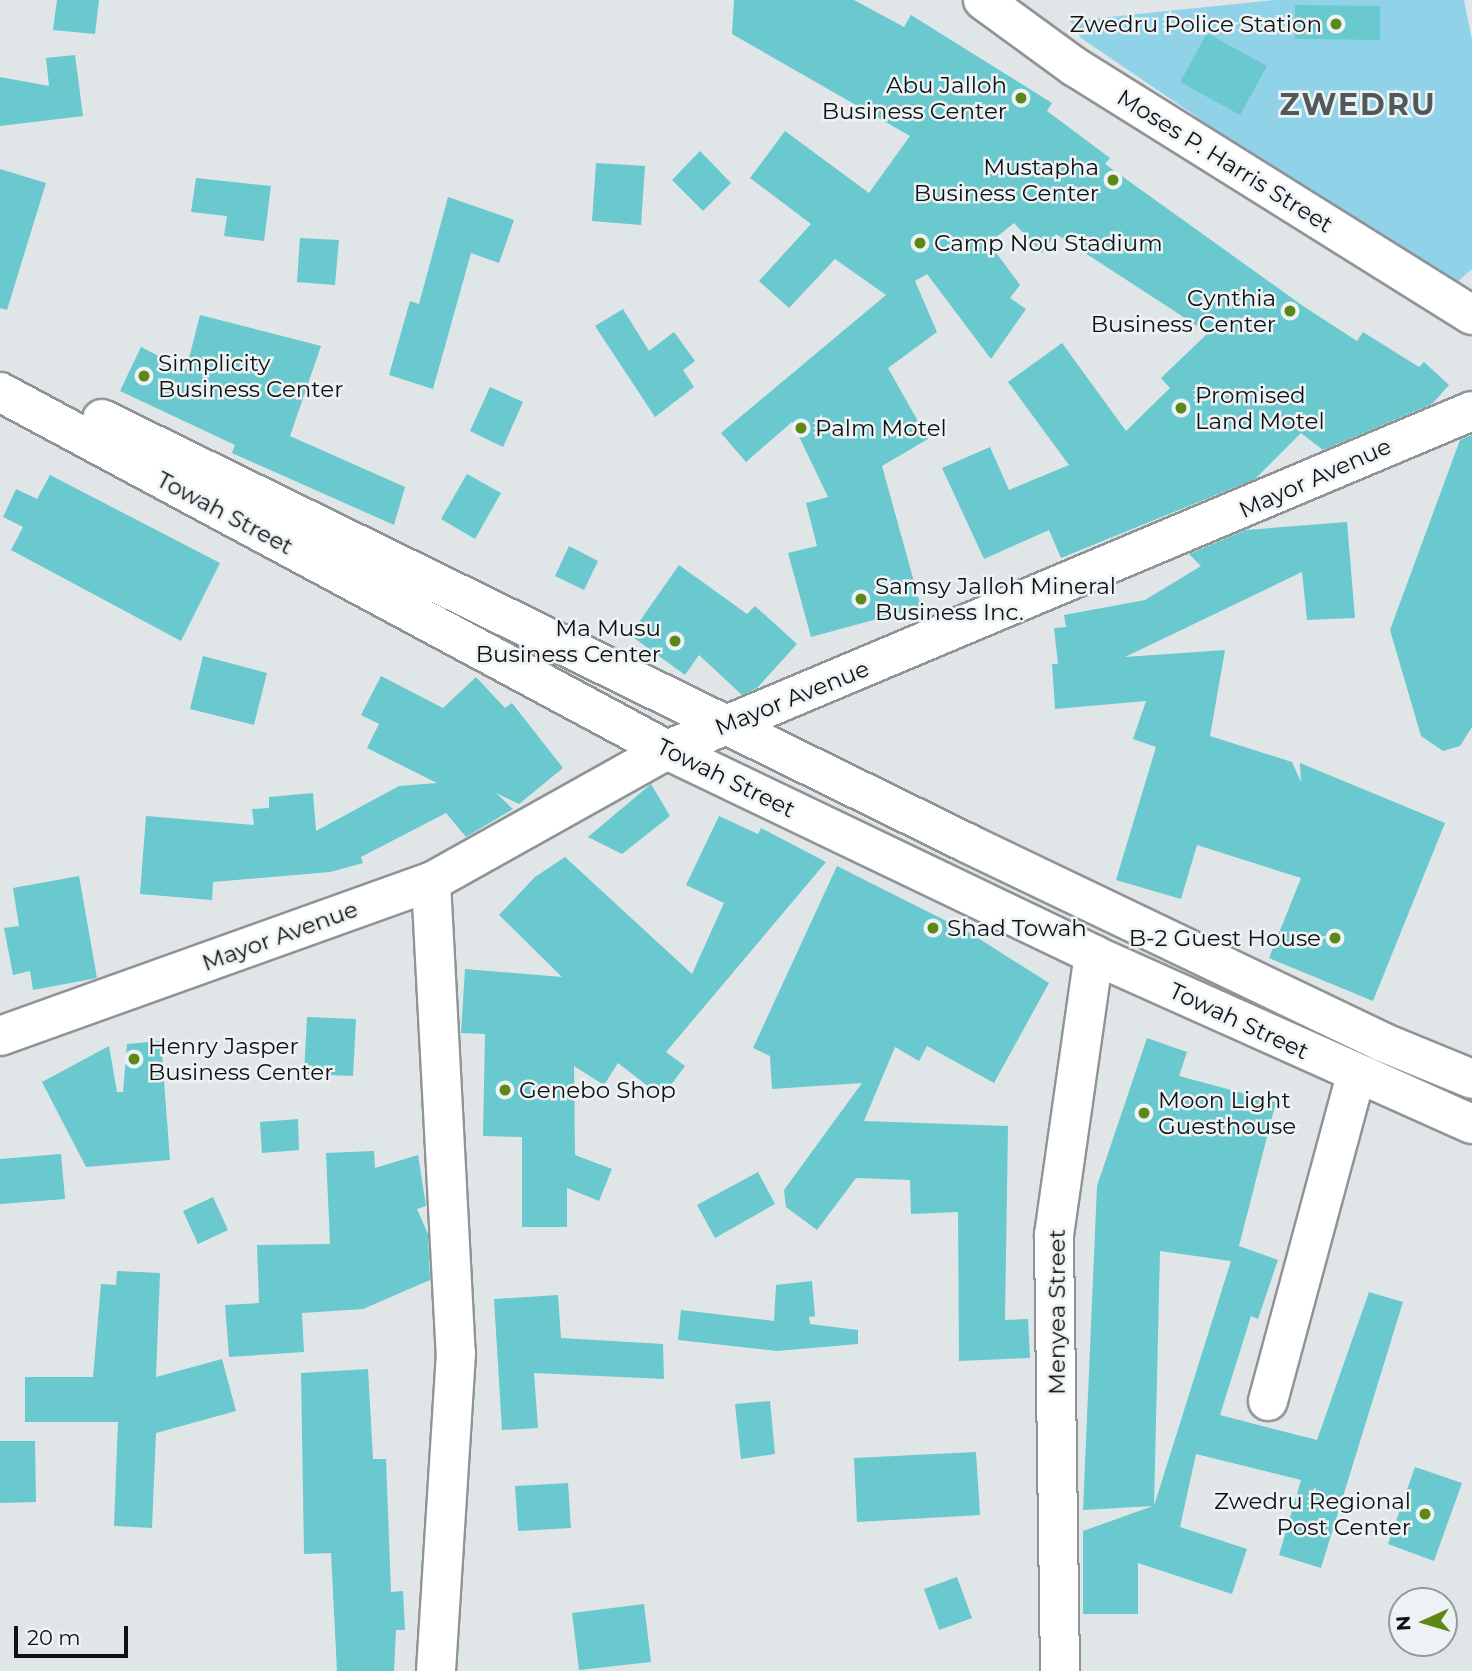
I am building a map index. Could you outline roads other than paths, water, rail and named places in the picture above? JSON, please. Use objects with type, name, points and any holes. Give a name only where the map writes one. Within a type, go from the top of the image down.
[{"type":"main road","name":"Moses P. Harris Street","points":[[983,0],[1075,67],[1472,315]]},
{"type":"main road","name":"Towah Street","points":[[0,365],[726,724],[1382,1042],[1472,1079]]},
{"type":"main road","name":"Towah Street","points":[[0,392],[667,750],[1094,955],[1472,1124]]},
{"type":"main road","name":"Mayor Avenue","points":[[0,1036],[431,882],[667,750],[1472,411]]},
{"type":"main road","points":[[431,882],[456,1353],[436,1671]]},
{"type":"main road","name":"Menyea Street","points":[[1060,1671],[1054,1235],[1094,955]]},
{"type":"main road","points":[[1268,1401],[1356,1074]]},
{"type":"place","name":"Zwedru Police Station","points":[[1336,24]]},
{"type":"place","name":"Abu Jalloh Business Center","points":[[1021,98]]},
{"type":"place","name":"Mustapha Business Center","points":[[1113,180]]},
{"type":"place","name":"Camp Nou Stadium","points":[[920,243]]},
{"type":"place","name":"Cynthia Business Center","points":[[1290,311]]},
{"type":"place","name":"Simplicity Business Center","points":[[144,376]]},
{"type":"place","name":"Promised Land Motel","points":[[1181,408]]},
{"type":"place","name":"Palm Motel","points":[[801,428]]},
{"type":"place","name":"Samsy Jalloh Mineral Business Inc.","points":[[861,599]]},
{"type":"place","name":"Ma Musu Business Center","points":[[675,641]]},
{"type":"place","name":"Shad Towah","points":[[933,928]]},
{"type":"place","name":"B-2 Guest House","points":[[1335,938]]},
{"type":"place","name":"Henry Jasper Business Center","points":[[134,1059]]},
{"type":"place","name":"Genebo Shop","points":[[505,1090]]},
{"type":"place","name":"Moon Light Guesthouse","points":[[1144,1113]]},
{"type":"place","name":"Zwedru Regional Post Center","points":[[1425,1514]]},
{"type":"district","name":"ZWEDRU","points":[[1358,105]]}]
